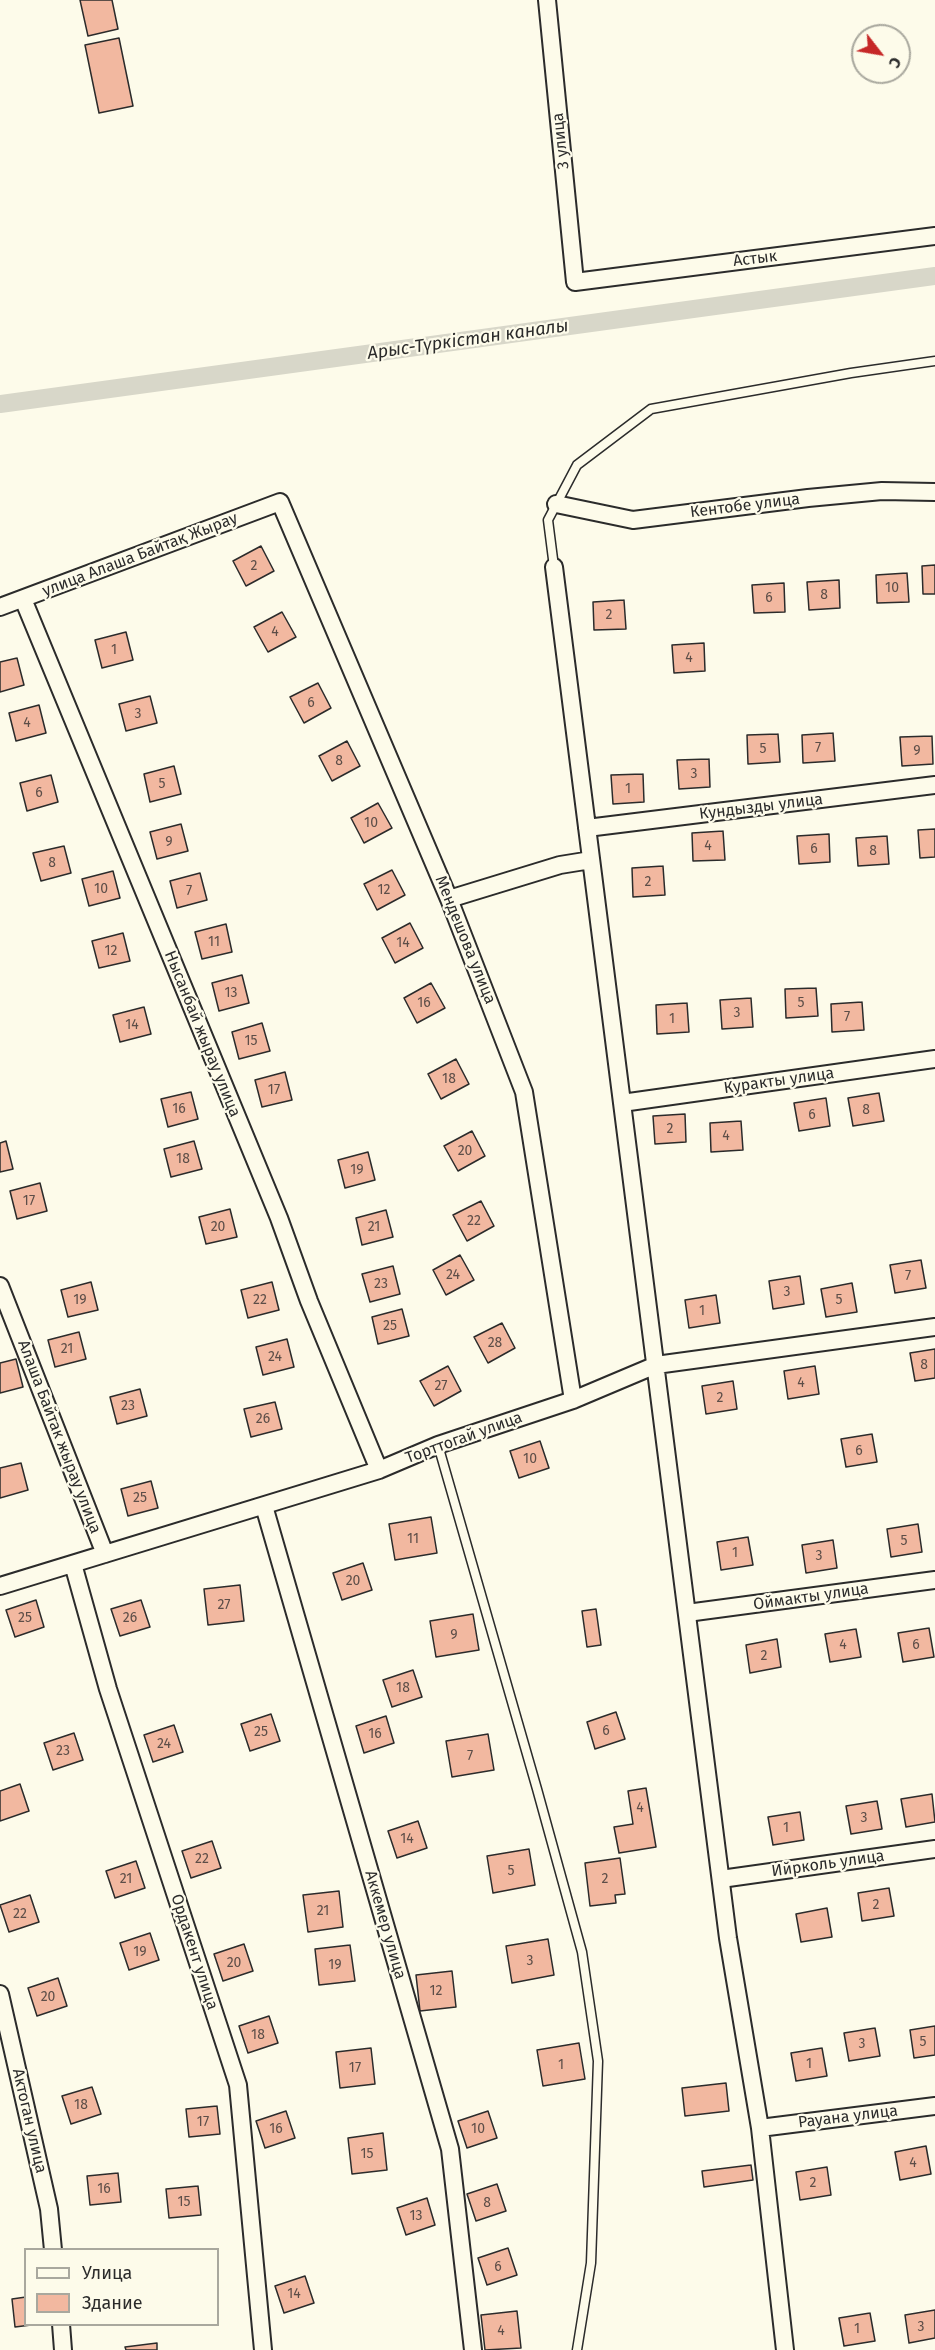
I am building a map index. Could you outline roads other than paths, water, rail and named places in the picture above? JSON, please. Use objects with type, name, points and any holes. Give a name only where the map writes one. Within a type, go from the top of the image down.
[{"type":"street","name":"3 улица","points":[[547,0],[575,282]]},
{"type":"street","name":"Астык","points":[[575,282],[935,236]]},
{"type":"street","name":"Кентобе улица","points":[[556,504],[633,520],[882,491],[935,492]]},
{"type":"street","name":"улица Алаша Байтақ Жырау","points":[[0,607],[280,502]]},
{"type":"street","name":"Мендешова улица","points":[[280,502],[449,899],[524,1092],[573,1400]]},
{"type":"street","points":[[554,567],[728,1938],[760,2128],[785,2350]]},
{"type":"street","name":"Нысанбай жырау улица","points":[[23,599],[270,1196],[309,1301],[379,1470]]},
{"type":"street","name":"Кундызды улица","points":[[587,828],[935,785]]},
{"type":"street","points":[[449,899],[560,866],[591,860]]},
{"type":"street","name":"Куракты улица","points":[[622,1103],[935,1059]]},
{"type":"street","name":"Алаша Байтак жырау улица","points":[[0,1286],[105,1554]]},
{"type":"street","name":"Торттогай улица","points":[[0,1586],[379,1470],[438,1445],[573,1400],[657,1365],[935,1327]]},
{"type":"street","name":"Аккемер улица","points":[[264,1506],[450,2149],[473,2350]]},
{"type":"street","name":"Ордакент улица","points":[[73,1564],[108,1689],[238,2085],[263,2350]]},
{"type":"street","name":"Оймакты улица","points":[[687,1613],[935,1580]]},
{"type":"street","name":"Ийрколь улица","points":[[721,1880],[935,1849]]},
{"type":"street","name":"Актоган улица","points":[[0,1994],[49,2209],[53,2248]]},
{"type":"street","name":"Рауана улица","points":[[760,2128],[935,2106]]},
{"type":"street","points":[[61,2326],[63,2350]]},
{"type":"lane","points":[[554,567],[548,520],[577,465],[651,409],[851,373],[935,361]]},
{"type":"lane","points":[[438,1445],[582,1952],[598,2073],[591,2263],[577,2350]]},
{"type":"waterway","name":"Арыс-Түркістан каналы","points":[[0,404],[935,276]]}]
